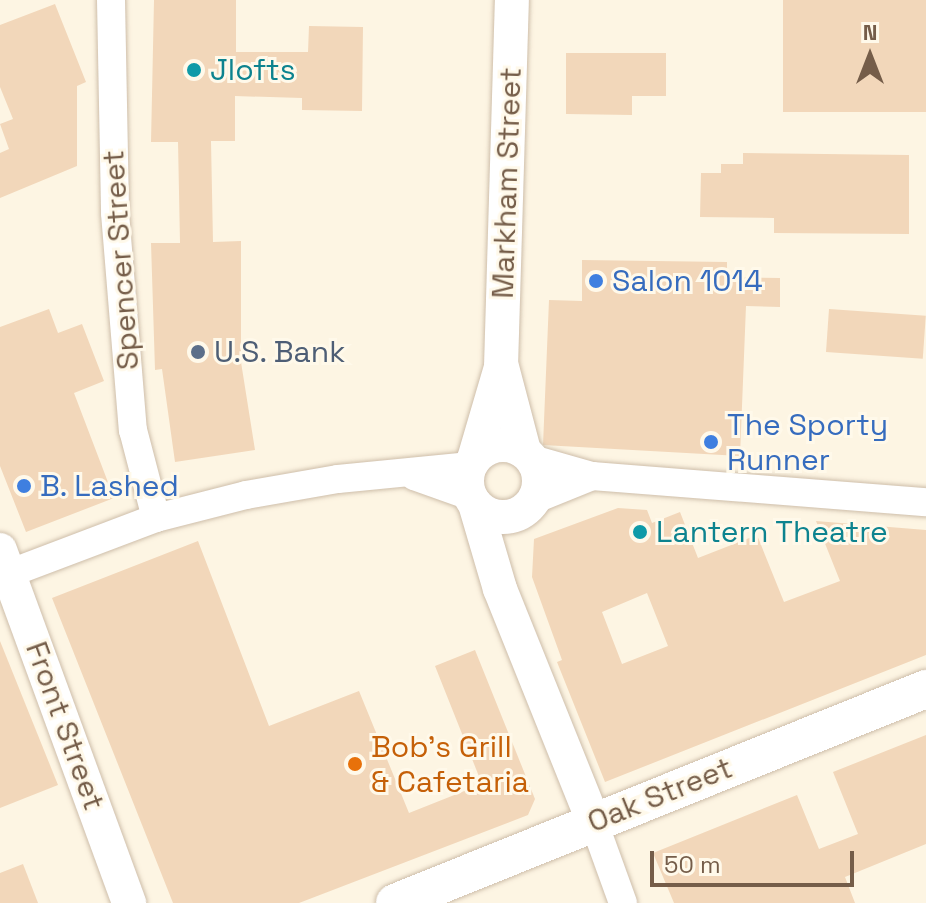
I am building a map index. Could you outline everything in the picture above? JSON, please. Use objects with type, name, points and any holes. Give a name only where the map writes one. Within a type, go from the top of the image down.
[{"type":"main road","name":"Oak Street","points":[[395,903],[593,820],[926,689]]},
{"type":"street","name":"Spencer Street","points":[[111,0],[115,213],[131,415],[156,518]]},
{"type":"street","name":"Markham Street","points":[[472,481],[501,367],[512,0]]},
{"type":"street","name":"Markham Street","points":[[501,367],[528,455]]},
{"type":"street","points":[[623,903],[492,559],[472,481],[492,446],[592,476],[926,502]]},
{"type":"street","points":[[492,559],[528,505],[539,480],[528,455]]},
{"type":"street","points":[[3,567],[156,518],[262,492],[406,473],[472,481],[503,517],[592,476]]},
{"type":"street","name":"Front Street","points":[[3,567],[129,903]]},
{"type":"building","points":[[154,0],[236,0],[236,52],[308,52],[309,26],[363,27],[362,111],[302,110],[302,98],[235,96],[235,141],[211,141],[213,242],[241,241],[241,362],[255,450],[175,462],[162,369],[155,370],[151,243],[180,243],[178,142],[151,142]]},
{"type":"building","points":[[783,0],[926,0],[926,112],[783,112]]},
{"type":"building","points":[[55,4],[86,82],[77,86],[77,166],[0,198],[0,153],[9,149],[0,124],[13,119],[0,87],[0,25]]},
{"type":"building","points":[[566,53],[666,53],[666,96],[632,96],[632,115],[566,114]]},
{"type":"building","points":[[743,153],[909,155],[909,234],[774,233],[774,218],[700,217],[701,173],[721,173],[721,164],[743,164]]},
{"type":"building","points":[[582,260],[727,262],[727,277],[780,278],[780,307],[746,306],[740,456],[543,445],[549,300],[582,301]]},
{"type":"building","points":[[49,309],[58,333],[82,324],[104,381],[74,393],[114,498],[26,532],[0,466],[0,327]]},
{"type":"building","points":[[829,309],[926,316],[923,359],[826,352]]},
{"type":"building","points":[[618,508],[647,510],[652,523],[680,512],[698,558],[757,535],[784,602],[840,581],[816,521],[926,530],[926,655],[605,782],[557,662],[562,660],[532,577],[534,539]],"holes":[[[647,593],[668,646],[622,664],[602,612]]]},
{"type":"building","points":[[198,541],[269,726],[359,691],[409,813],[482,784],[435,666],[475,650],[535,799],[528,815],[299,903],[173,903],[52,598]]},
{"type":"building","points":[[0,641],[58,785],[0,808]]},
{"type":"building","points":[[926,735],[926,844],[845,877],[855,903],[674,903],[653,853],[797,795],[819,849],[858,834],[833,772]]},
{"type":"building","points":[[23,864],[38,903],[0,903],[0,873]]},
{"type":"place","name":"Jlofts","points":[[194,70]]},
{"type":"place","name":"Salon 1014","points":[[596,281]]},
{"type":"place","name":"U.S. Bank","points":[[198,352]]},
{"type":"place","name":"The Sporty Runner","points":[[711,442]]},
{"type":"place","name":"B. Lashed","points":[[24,486]]},
{"type":"place","name":"Lantern Theatre","points":[[640,532]]},
{"type":"place","name":"Bob's Grill & Cafetaria","points":[[355,764]]}]
